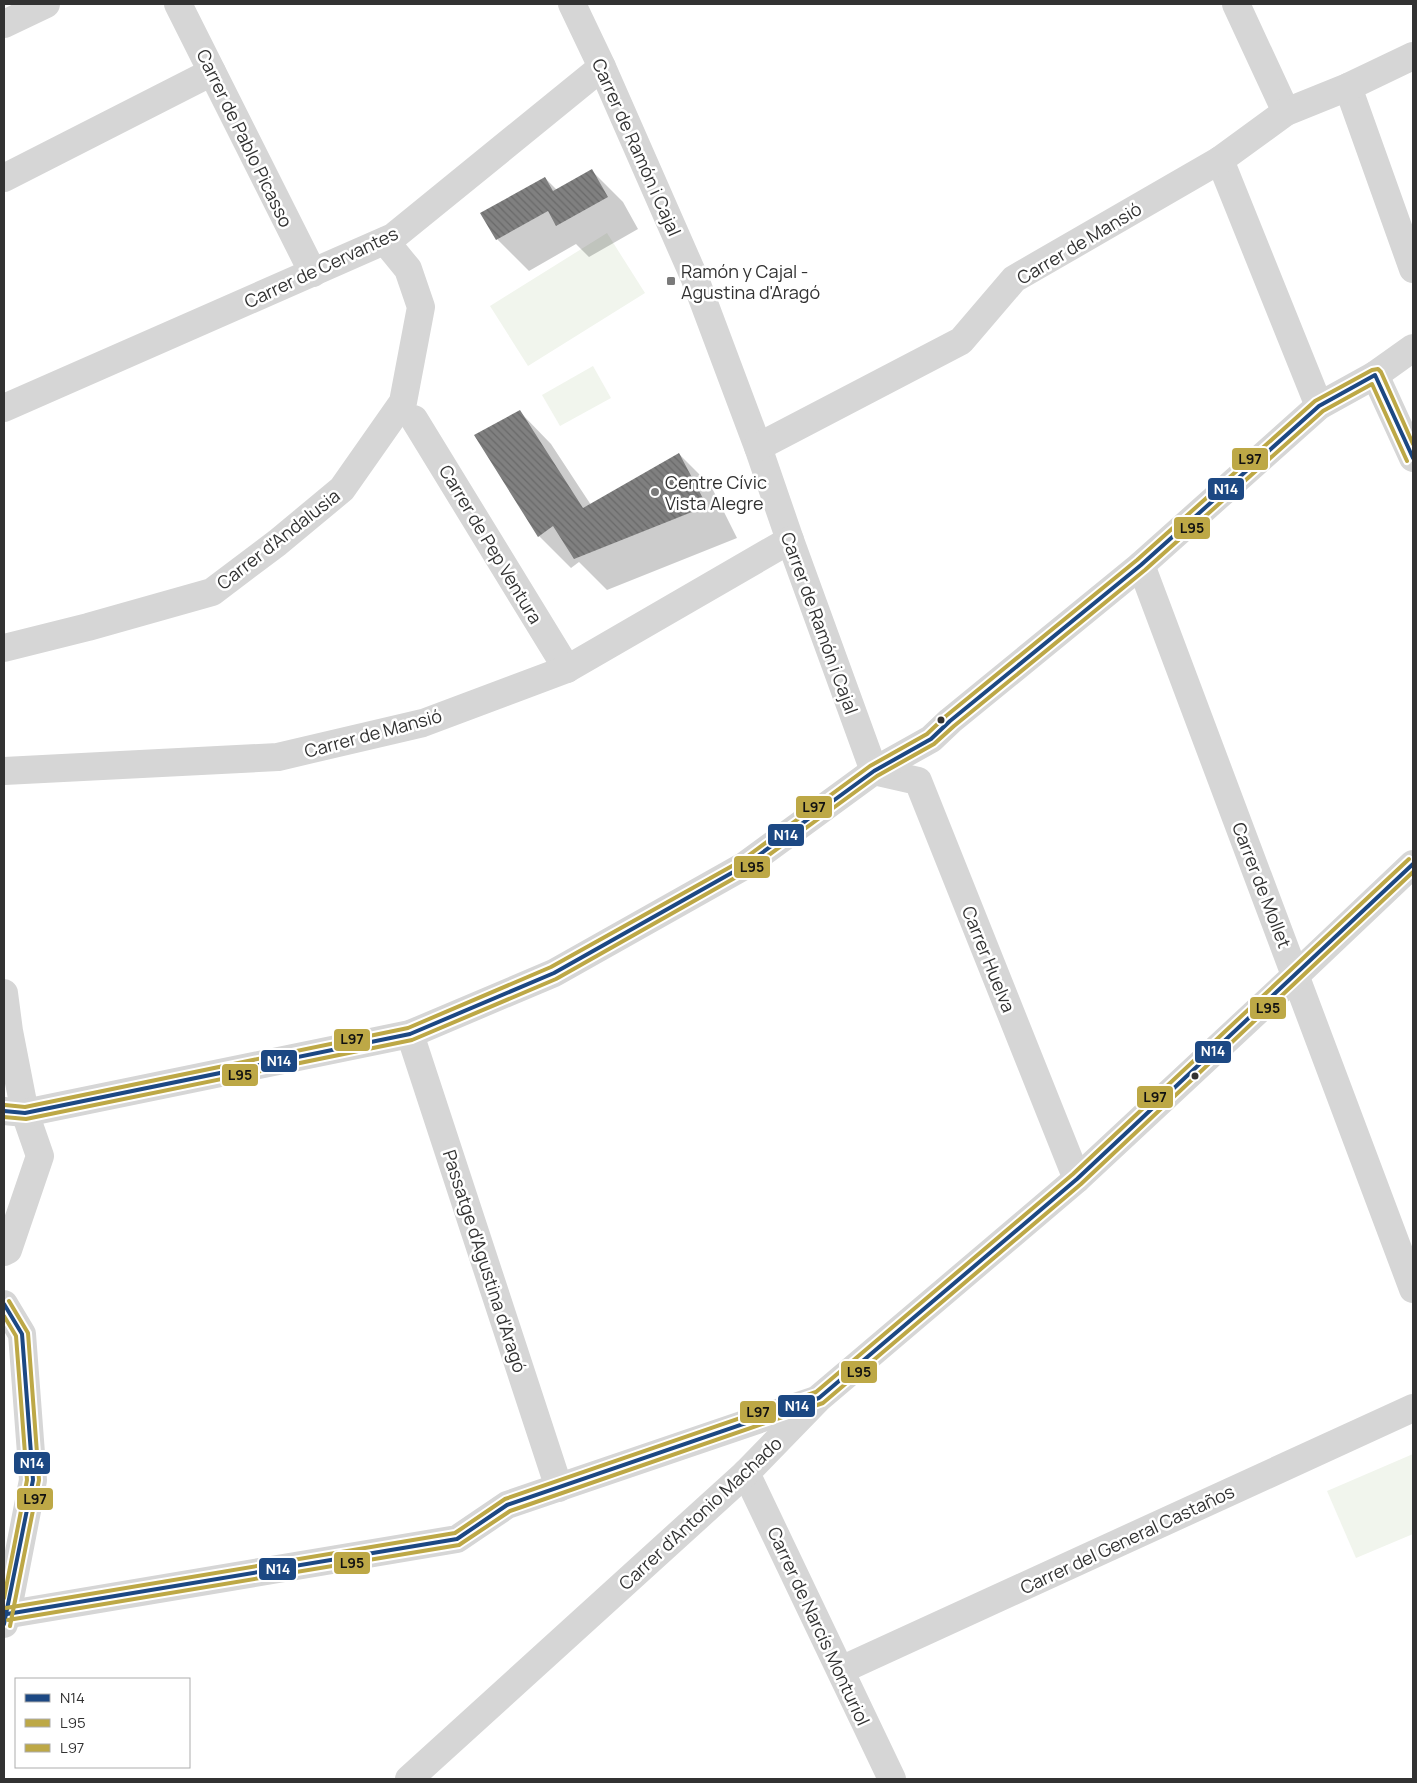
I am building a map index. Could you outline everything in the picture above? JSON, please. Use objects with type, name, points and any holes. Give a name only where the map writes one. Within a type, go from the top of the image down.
[{"type":"street","points":[[4,24],[46,4]]},
{"type":"street","name":"Carrer de Pablo Picasso","points":[[178,4],[312,273]]},
{"type":"street","name":"Carrer de Ramón i Cajal","points":[[572,4],[602,67],[695,280],[758,447],[874,771]]},
{"type":"street","points":[[1236,4],[1286,112]]},
{"type":"street","name":"Carrer de Mansió","points":[[758,447],[962,341],[1014,279],[1220,160],[1286,112],[1348,87],[1413,56]]},
{"type":"street","name":"Carrer de Cervantes","points":[[4,408],[393,237],[602,67]]},
{"type":"street","points":[[4,178],[212,72]]},
{"type":"street","points":[[1348,87],[1413,269]]},
{"type":"street","points":[[1220,160],[1319,406]]},
{"type":"street","name":"Carrer d'Andalusia","points":[[4,648],[88,627],[212,592],[277,543],[342,489],[403,402],[422,307],[408,269],[385,241]]},
{"type":"street","points":[[14,1112],[410,1034],[554,974],[744,866],[874,771],[930,739],[1141,565],[1319,406],[1376,375],[1413,348]]},
{"type":"street","points":[[1376,375],[1413,458]]},
{"type":"street","name":"Carrer de Pep Ventura","points":[[414,419],[567,669]]},
{"type":"street","name":"Carrer de Mansió","points":[[4,771],[278,757],[423,723],[567,669],[790,540]]},
{"type":"street","name":"Carrer de Mollet","points":[[1141,565],[1413,1289]]},
{"type":"street","name":"Carrer Huelva","points":[[874,771],[918,781],[1077,1179]]},
{"type":"street","name":"Carrer d'Antonio Machado","points":[[409,1779],[746,1473],[819,1398],[1077,1179],[1296,976],[1413,864]]},
{"type":"street","points":[[4,993],[9,1032],[14,1112],[40,1156],[8,1250],[4,1252]]},
{"type":"street","name":"Passatge d'Agustina d'Aragó","points":[[410,1034],[559,1488]]},
{"type":"street","points":[[4,1304],[22,1334],[33,1480],[5,1618],[457,1539],[507,1505],[819,1398]]},
{"type":"street","name":"Carrer del General Castaños","points":[[841,1670],[1413,1408]]},
{"type":"street","name":"Carrer de Narcís Monturiol","points":[[746,1473],[892,1779]]},
{"type":"shaded area","points":[[607,233],[645,293],[528,366],[490,306]]},
{"type":"shaded area","points":[[593,366],[611,398],[560,426],[542,395]]},
{"type":"shaded area","points":[[1413,1454],[1413,1534],[1356,1558],[1327,1491]]},
{"type":"building","points":[[592,169],[608,197],[556,226],[548,211],[496,240],[480,213],[545,177],[553,191]]},
{"type":"building","name":"Centre Cívic Vista Alegre","points":[[520,410],[583,508],[679,453],[707,506],[574,559],[553,526],[538,537],[474,435]]},
{"type":"transit line","name":"L97","points":[[5,1105],[25,1107],[408,1028],[551,967],[741,861],[870,766],[927,734],[946,716],[1137,560],[1315,401],[1372,370],[1378,369],[1413,444]]},
{"type":"transit line","name":"N14","points":[[4,1111],[25,1113],[410,1034],[554,973],[744,866],[874,771],[931,739],[950,721],[1141,565],[1319,406],[1375,375],[1413,458]]},
{"type":"transit line","name":"L95","points":[[4,1117],[26,1119],[412,1040],[556,979],[747,871],[877,776],[934,744],[1145,570],[1323,411],[1372,384],[1407,461]]},
{"type":"transit line","name":"L97","points":[[6,1608],[455,1533],[505,1499],[816,1392],[1073,1174],[1409,859]]},
{"type":"transit line","name":"N14","points":[[7,1614],[457,1539],[507,1505],[819,1398],[1077,1179],[1413,864]]},
{"type":"transit line","name":"L95","points":[[8,1620],[459,1545],[510,1511],[823,1403],[1081,1184],[1413,872]]},
{"type":"transit line","name":"L97","points":[[9,1301],[28,1333],[39,1480],[10,1626]]},
{"type":"transit line","name":"N14","points":[[4,1304],[22,1334],[33,1480],[4,1624]]},
{"type":"transit line","name":"L95","points":[[4,1316],[16,1336],[27,1480],[4,1598]]},
{"type":"place","name":"Ramón y Cajal - Agustina d'Aragó","points":[[671,281]]},
{"type":"place","name":"Centre Cívic Vista Alegre","points":[[655,492]]}]
